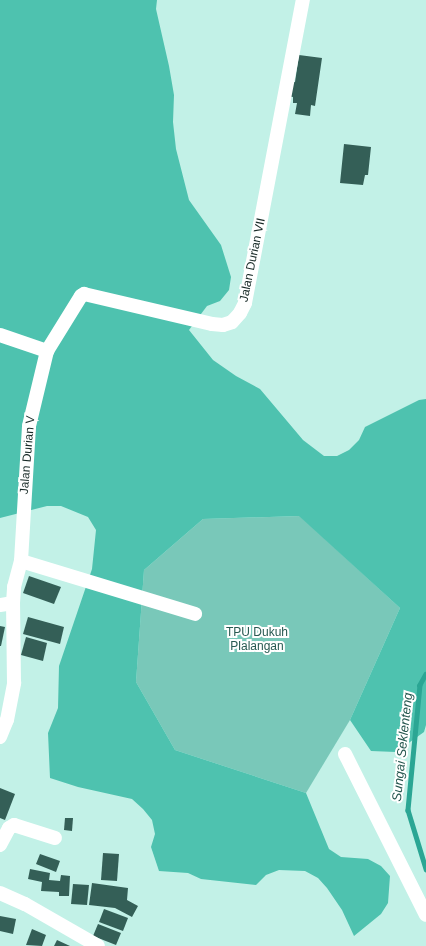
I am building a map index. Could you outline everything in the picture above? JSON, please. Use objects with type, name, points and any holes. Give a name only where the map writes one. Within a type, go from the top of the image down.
[{"type":"street","name":"Jalan Durian VII","points":[[47,351],[81,296],[84,294],[212,324],[223,325],[232,322],[240,313],[245,303],[303,0]]},
{"type":"street","points":[[0,335],[47,351]]},
{"type":"street","name":"Jalan Durian V","points":[[0,737],[7,720],[14,683],[6,604],[21,561],[29,426],[47,351]]},
{"type":"street","points":[[21,561],[195,614]]},
{"type":"street","points":[[345,754],[424,908]]},
{"type":"street","points":[[0,845],[9,828],[14,825],[55,838]]},
{"type":"street","points":[[0,893],[25,904],[98,946]]},
{"type":"green space","points":[[0,0],[157,0],[156,9],[174,95],[173,122],[176,149],[189,200],[221,245],[231,277],[229,290],[220,301],[207,306],[189,330],[213,360],[236,376],[260,389],[303,440],[324,456],[337,456],[349,450],[359,440],[365,427],[419,400],[426,399],[426,725],[424,732],[396,752],[371,751],[350,720],[400,608],[299,516],[203,519],[144,570],[136,682],[175,750],[306,793],[329,849],[341,857],[368,859],[381,866],[390,876],[388,903],[381,914],[354,936],[342,910],[327,888],[318,878],[305,871],[279,870],[266,875],[256,885],[201,879],[188,873],[159,871],[151,847],[155,834],[152,820],[132,799],[78,787],[50,778],[48,733],[58,708],[59,666],[92,569],[96,530],[88,517],[61,506],[47,506],[0,518]]},
{"type":"green space","name":"TPU Dukuh Plalangan","points":[[300,516],[400,608],[350,720],[306,793],[175,750],[136,682],[144,570],[203,519]]},
{"type":"building","points":[[299,55],[322,58],[315,106],[311,105],[310,116],[295,114],[297,103],[293,103],[293,97],[287,96],[289,82],[295,82]]},
{"type":"building","points":[[344,144],[371,147],[368,175],[365,175],[363,185],[340,183]]},
{"type":"building","points":[[29,576],[61,587],[54,604],[23,593]]},
{"type":"building","points":[[28,617],[64,627],[60,644],[23,634]]},
{"type":"building","points":[[0,626],[5,627],[1,646],[0,646]]},
{"type":"building","points":[[26,637],[47,643],[43,661],[21,655]]},
{"type":"building","points":[[0,788],[15,794],[5,820],[0,818]]},
{"type":"building","points":[[65,818],[73,818],[72,831],[64,830]]},
{"type":"building","points":[[103,853],[119,854],[117,881],[101,880]]},
{"type":"building","points":[[40,854],[60,861],[56,872],[36,864]]},
{"type":"building","points":[[30,869],[50,873],[49,880],[60,881],[61,875],[70,876],[69,896],[59,896],[59,892],[41,891],[42,882],[28,879]]},
{"type":"building","points":[[92,883],[128,888],[127,900],[138,906],[132,917],[115,908],[89,905]]},
{"type":"building","points":[[73,884],[89,885],[87,905],[71,904]]},
{"type":"building","points":[[104,909],[128,918],[123,931],[99,922]]},
{"type":"building","points":[[0,916],[16,919],[13,934],[0,931]]},
{"type":"building","points":[[98,924],[121,933],[116,945],[93,936]]},
{"type":"building","points":[[32,929],[46,935],[42,946],[26,945]]},
{"type":"building","points":[[57,940],[70,946],[54,946]]},
{"type":"waterway","name":"Sungai Seklenteng","points":[[426,674],[420,685],[408,810],[426,869]]}]
